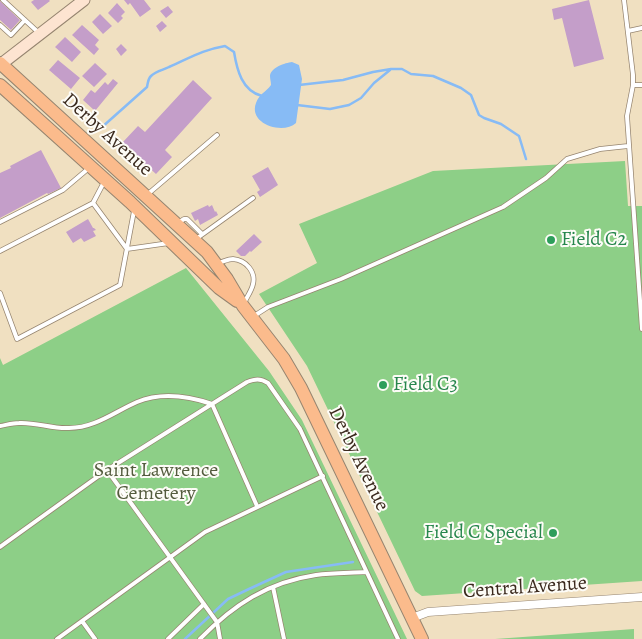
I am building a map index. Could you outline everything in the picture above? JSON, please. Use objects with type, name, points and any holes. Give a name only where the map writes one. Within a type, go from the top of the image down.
[{"type":"highway","name":"Derby Avenue","points":[[0,64],[176,224],[198,237],[243,306],[284,359],[310,403],[422,639]]},
{"type":"highway","name":"Derby Avenue","points":[[0,84],[135,207],[219,288],[243,306]]},
{"type":"highway","points":[[135,207],[146,196]]},
{"type":"main road","points":[[0,64],[81,1]]},
{"type":"street","name":"Central Avenue","points":[[412,618],[428,612],[642,596]]},
{"type":"lane","points":[[3,0],[6,5],[39,33]]},
{"type":"lane","points":[[624,0],[633,85],[627,116],[628,146],[642,329]]},
{"type":"lane","points":[[3,26],[11,35],[25,20]]},
{"type":"lane","points":[[628,31],[642,28]]},
{"type":"lane","points":[[633,85],[642,84]]},
{"type":"lane","points":[[146,196],[217,135]]},
{"type":"lane","points":[[252,317],[268,307],[341,279],[503,207],[546,178],[567,159],[600,149],[628,146]]},
{"type":"lane","points":[[0,222],[63,190],[91,167]]},
{"type":"lane","points":[[0,251],[93,203],[105,180]]},
{"type":"lane","points":[[198,237],[252,198]]},
{"type":"lane","points":[[93,203],[127,249]]},
{"type":"lane","points":[[0,294],[18,339],[120,286],[135,207]]},
{"type":"lane","points":[[127,249],[171,242]]},
{"type":"lane","points":[[216,264],[231,259],[240,260],[249,267],[253,275],[253,285],[243,306]]},
{"type":"lane","points":[[0,547],[107,470],[246,382],[255,379],[262,380],[268,383],[300,429],[398,639]]},
{"type":"lane","points":[[0,426],[20,423],[69,428],[94,424],[137,402],[154,396],[177,396],[212,404],[257,506]]},
{"type":"lane","points":[[107,470],[217,622],[220,639]]},
{"type":"lane","points":[[57,639],[205,532],[323,476]]},
{"type":"lane","points":[[200,639],[217,622],[248,598],[273,587],[316,575],[366,572]]},
{"type":"lane","points":[[273,587],[284,639]]},
{"type":"lane","points":[[168,639],[204,604]]},
{"type":"lane","points":[[82,621],[95,639]]},
{"type":"green space","points":[[625,161],[628,206],[642,206],[642,581],[422,596],[415,591],[307,366],[259,294],[317,263],[299,224],[433,171]]},
{"type":"green space","name":"Saint Lawrence Cemetery","points":[[186,268],[269,371],[302,420],[407,639],[0,639],[0,358],[3,365]]},
{"type":"green space","points":[[634,629],[634,639],[495,639]]},
{"type":"water","points":[[292,62],[299,65],[302,79],[296,123],[283,128],[268,125],[257,117],[256,103],[259,97],[271,85],[270,76],[273,70],[282,64]]},
{"type":"building","points":[[34,0],[50,1],[38,10],[31,2]]},
{"type":"building","points":[[124,0],[144,0],[151,9],[140,17],[130,3],[128,5]]},
{"type":"building","points":[[589,0],[604,59],[574,67],[562,18],[554,20],[552,9]]},
{"type":"building","points":[[0,1],[20,20],[11,30],[0,20]]},
{"type":"building","points":[[117,3],[125,12],[121,16],[123,18],[118,23],[108,13]]},
{"type":"building","points":[[168,6],[173,12],[166,18],[160,11]]},
{"type":"building","points":[[100,14],[112,26],[103,34],[92,22]]},
{"type":"building","points":[[162,21],[167,26],[160,32],[156,26]]},
{"type":"building","points":[[82,25],[99,40],[95,45],[99,49],[94,55],[72,35]]},
{"type":"building","points":[[65,37],[81,52],[72,62],[55,47]]},
{"type":"building","points":[[121,44],[127,50],[121,56],[116,49]]},
{"type":"building","points":[[58,60],[80,78],[71,89],[49,70]]},
{"type":"building","points":[[95,63],[107,74],[94,87],[82,76]]},
{"type":"building","points":[[113,79],[118,83],[95,111],[83,100],[91,90],[95,93],[105,82],[108,85]]},
{"type":"building","points":[[193,80],[212,98],[165,150],[172,157],[156,174],[122,143],[138,126],[145,132]]},
{"type":"building","points":[[41,150],[61,188],[47,193],[0,218],[0,173]]},
{"type":"building","points":[[268,167],[278,185],[260,197],[257,192],[260,190],[252,176]]},
{"type":"building","points":[[208,205],[209,207],[212,205],[218,215],[200,225],[198,219],[195,221],[191,213]]},
{"type":"building","points":[[88,219],[96,230],[93,231],[96,236],[84,242],[81,238],[73,243],[66,232]]},
{"type":"building","points":[[254,234],[262,242],[245,256],[241,256],[236,251]]},
{"type":"waterway","points":[[101,128],[147,87],[149,79],[153,74],[203,52],[225,46],[234,52],[239,73],[245,85],[262,96]]},
{"type":"waterway","points":[[299,85],[343,80],[391,69],[402,69],[411,74],[433,76],[461,88],[471,95],[479,115],[501,124],[519,136],[526,159]]},
{"type":"waterway","points":[[297,105],[330,109],[349,105],[361,98],[374,83],[390,70]]},
{"type":"waterway","points":[[185,639],[228,599],[286,572],[353,562]]},
{"type":"place","name":"Field C2","points":[[551,240]]},
{"type":"place","name":"Field C3","points":[[383,385]]},
{"type":"place","name":"Field C Special","points":[[553,533]]}]
